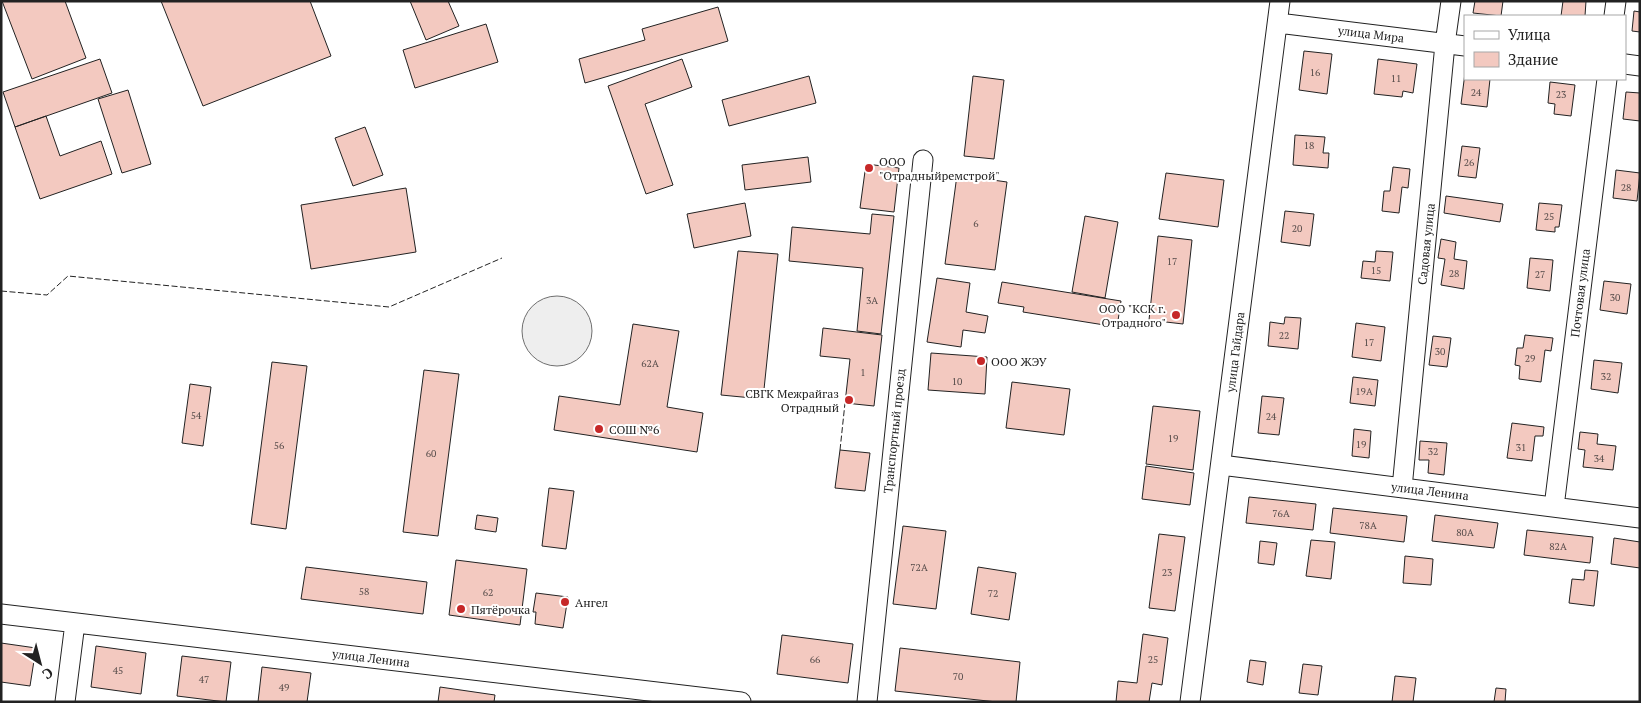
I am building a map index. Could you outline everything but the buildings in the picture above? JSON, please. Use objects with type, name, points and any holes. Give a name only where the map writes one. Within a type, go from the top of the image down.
[{"type":"street","name":"улица Гайдара","points":[[1190,702],[1280,1]]},
{"type":"street","name":"Садовая улица","points":[[1402,488],[1445,44],[1451,1]]},
{"type":"street","points":[[1614,15],[1616,1]]},
{"type":"street","name":"улица Мира","points":[[1278,23],[1464,46]]},
{"type":"street","points":[[1626,64],[1640,66]]},
{"type":"street","name":"Почтовая улица","points":[[1554,507],[1607,80]]},
{"type":"street","name":"Транспортный проезд","points":[[867,702],[923,160]]},
{"type":"street","name":"улица Ленина","points":[[1221,465],[1640,518]]},
{"type":"street","name":"улица Ленина","points":[[1,614],[694,699],[741,702]]},
{"type":"street","points":[[65,702],[75,623]]},
{"type":"shaded area","points":[[557,296],[570,299],[582,306],[589,318],[592,331],[589,344],[582,356],[570,363],[557,366],[544,363],[532,356],[525,344],[522,331],[525,318],[532,306],[544,299]]},
{"type":"fence","points":[[1,291],[47,295],[68,276],[389,307],[502,258]]},
{"type":"fence","points":[[840,450],[845,403]]},
{"type":"place","name":"ООО \"Отрадныйремстрой\"","points":[[869,168]]},
{"type":"place","name":"ООО \"КСК г. Отрадного\"","points":[[1176,315]]},
{"type":"place","name":"ООО ЖЭУ","points":[[981,361]]},
{"type":"place","name":"СВГК Межрайгаз Отрадный","points":[[849,400]]},
{"type":"place","name":"СОШ №6","points":[[599,429]]},
{"type":"place","name":"Ангел","points":[[565,602]]},
{"type":"place","name":"Пятёрочка","points":[[461,609]]}]
